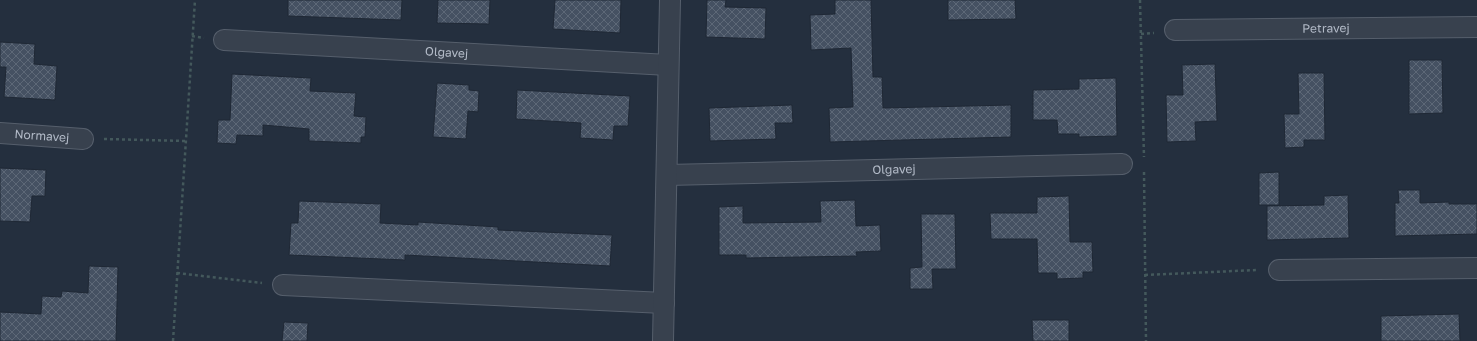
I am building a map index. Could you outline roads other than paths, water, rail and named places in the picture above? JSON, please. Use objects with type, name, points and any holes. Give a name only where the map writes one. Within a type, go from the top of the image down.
[{"type":"street","points":[[663,341],[670,0]]},
{"type":"street","name":"Petravej","points":[[1175,30],[1477,27]]},
{"type":"street","name":"Olgavej","points":[[224,40],[668,65]]},
{"type":"street","name":"Normavej","points":[[0,133],[83,139]]},
{"type":"street","name":"Olgavej","points":[[666,175],[1122,164]]},
{"type":"street","points":[[1279,270],[1477,268]]},
{"type":"street","points":[[283,285],[664,303]]}]
